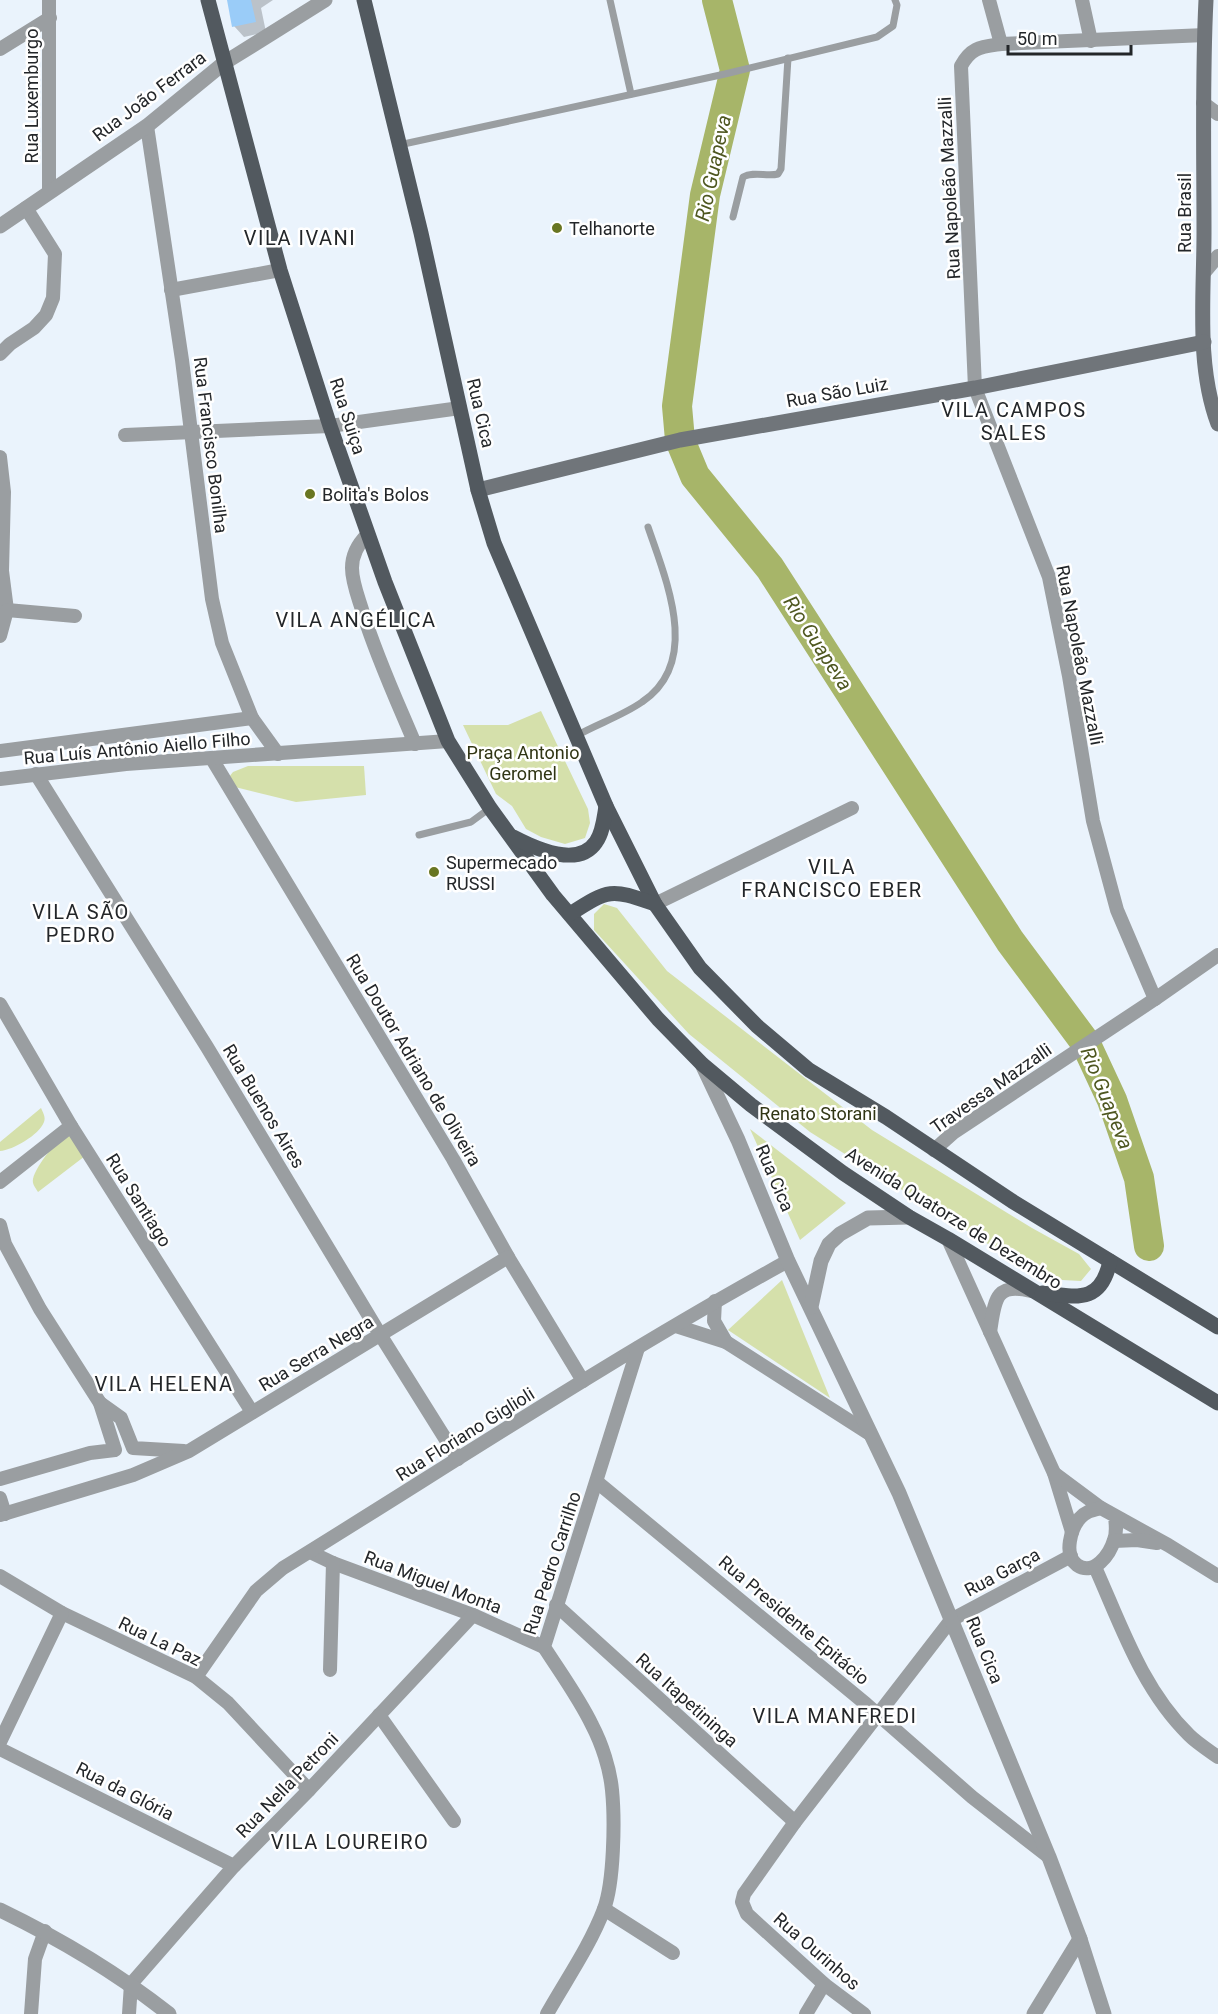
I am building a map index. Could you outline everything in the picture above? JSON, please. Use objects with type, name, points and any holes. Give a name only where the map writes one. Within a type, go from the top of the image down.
[{"type":"main road","name":"Rua Suiça","points":[[208,0],[280,270],[367,535],[448,741],[522,854]]},
{"type":"main road","name":"Rua Cica","points":[[364,0],[421,233],[478,490],[494,543],[609,812]]},
{"type":"main road","name":"Rua Brasil","points":[[1206,0],[1203,103],[1204,342],[1211,404],[1218,424]]},
{"type":"main road","name":"Rua São Luiz","points":[[478,490],[699,436],[975,388],[1204,342]]},
{"type":"main road","points":[[510,836],[534,849],[571,856],[582,853],[594,845],[609,812]]},
{"type":"main road","points":[[609,812],[655,904],[700,968],[757,1026],[809,1070],[1218,1327]]},
{"type":"main road","name":"Avenida Quatorze de Dezembro","points":[[522,854],[553,896],[658,1019],[702,1064],[751,1105],[843,1173],[909,1217],[1218,1403]]},
{"type":"main road","points":[[570,914],[604,893],[616,892],[655,904]]},
{"type":"main road","points":[[1036,1292],[1074,1297],[1092,1293],[1105,1282],[1110,1261]]},
{"type":"street","name":"Rua Luxemburgo","points":[[49,0],[49,192]]},
{"type":"street","name":"Rua João Ferrara","points":[[0,226],[147,126],[224,63],[325,0]]},
{"type":"street","points":[[989,0],[1001,44],[1204,35]]},
{"type":"street","points":[[1082,0],[1091,41]]},
{"type":"street","points":[[0,49],[50,18]]},
{"type":"street","name":"Rua Napoleão Mazzalli","points":[[1001,44],[979,47],[967,55],[961,66],[975,388],[1049,576],[1070,676],[1093,821],[1117,910],[1155,999]]},
{"type":"street","points":[[1203,103],[1218,114]]},
{"type":"street","name":"Rua Francisco Bonilha","points":[[147,126],[191,432],[212,599],[222,643],[252,718],[278,754]]},
{"type":"street","points":[[0,354],[10,344],[34,328],[46,315],[53,298],[55,254],[26,208]]},
{"type":"street","points":[[1203,274],[1218,256]]},
{"type":"street","points":[[171,290],[280,270]]},
{"type":"street","points":[[125,435],[330,426],[459,408]]},
{"type":"street","points":[[0,458],[2,571],[7,610],[0,636]]},
{"type":"street","points":[[367,535],[354,555],[352,568],[354,584],[381,663],[415,744]]},
{"type":"street","points":[[7,610],[75,616]]},
{"type":"street","points":[[0,751],[252,718]]},
{"type":"street","name":"Rua Luís Antônio Aiello Filho","points":[[0,779],[126,764],[448,741]]},
{"type":"street","name":"Rua Doutor Adriano de Oliveira","points":[[212,759],[447,1148],[508,1257],[583,1382]]},
{"type":"street","name":"Rua Buenos Aires","points":[[36,774],[207,1047],[458,1459]]},
{"type":"street","points":[[655,904],[852,808]]},
{"type":"street","name":"Travessa Mazzalli","points":[[934,1150],[953,1133],[1218,955]]},
{"type":"street","name":"Rua Santiago","points":[[0,1004],[71,1126],[252,1412]]},
{"type":"street","name":"Rua Cica","points":[[702,1064],[738,1140],[788,1261],[899,1493],[1049,1857],[1080,1939],[1104,2014]]},
{"type":"street","points":[[0,1182],[71,1126]]},
{"type":"street","points":[[811,1307],[820,1261],[829,1244],[840,1234],[868,1218],[909,1217]]},
{"type":"street","points":[[0,1225],[5,1244],[40,1308],[100,1403],[115,1450]]},
{"type":"street","points":[[948,1239],[1054,1473],[1072,1532],[1071,1556],[1077,1565],[1085,1568],[1095,1567],[1105,1559],[1114,1541],[1117,1527],[1115,1517]]},
{"type":"street","name":"Rua Serra Negra","points":[[2,1515],[133,1475],[189,1451],[508,1257]]},
{"type":"street","name":"Rua Floriano Giglioli","points":[[196,1677],[256,1591],[283,1568],[715,1301],[788,1261]]},
{"type":"street","points":[[990,1332],[995,1303],[1000,1293],[1015,1288],[1036,1292]]},
{"type":"street","points":[[715,1301],[714,1321],[726,1342]]},
{"type":"street","points":[[676,1326],[726,1342],[870,1434]]},
{"type":"street","name":"Rua Pedro Carrilho","points":[[547,2014],[604,1909],[609,1888],[612,1790],[607,1763],[593,1725],[544,1647],[638,1348]]},
{"type":"street","points":[[100,1403],[121,1418],[133,1448],[133,1475]]},
{"type":"street","points":[[0,1479],[90,1453],[133,1448],[189,1451]]},
{"type":"street","points":[[1054,1473],[1115,1517],[1168,1545],[1218,1576]]},
{"type":"street","name":"Rua Presidente Epitácio","points":[[597,1482],[878,1714],[972,1797],[1049,1857]]},
{"type":"street","points":[[0,1498],[2,1515]]},
{"type":"street","points":[[1072,1532],[1080,1518],[1089,1510],[1101,1508]]},
{"type":"street","points":[[1114,1541],[1137,1540],[1168,1545]]},
{"type":"street","name":"Rua Miguel Monta","points":[[310,1552],[333,1563],[473,1615],[544,1647]]},
{"type":"street","name":"Rua Garça","points":[[951,1620],[1071,1556]]},
{"type":"street","points":[[330,1670],[333,1563]]},
{"type":"street","points":[[1095,1567],[1134,1656],[1153,1691],[1190,1737],[1218,1757]]},
{"type":"street","name":"Rua La Paz","points":[[0,1576],[62,1613],[196,1677],[228,1703],[309,1790]]},
{"type":"street","name":"Rua Itapetininga","points":[[556,1605],[795,1822]]},
{"type":"street","points":[[0,1742],[62,1613]]},
{"type":"street","name":"Rua Nella Petroni","points":[[131,1984],[234,1866],[309,1790],[473,1615]]},
{"type":"street","points":[[795,1822],[951,1620]]},
{"type":"street","points":[[379,1715],[454,1821]]},
{"type":"street","name":"Rua da Glória","points":[[0,1749],[234,1866]]},
{"type":"street","name":"Rua Ourinhos","points":[[795,1822],[744,1894],[742,1902],[747,1914],[824,1984],[864,2014]]},
{"type":"street","points":[[604,1909],[673,1953]]},
{"type":"street","points":[[0,1910],[45,1932],[131,1984],[170,2014]]},
{"type":"street","points":[[31,2014],[35,1959],[45,1932]]},
{"type":"street","points":[[1034,2014],[1080,1939]]},
{"type":"street","points":[[129,2014],[131,1984]]},
{"type":"street","points":[[806,2014],[824,1984]]},
{"type":"lane","points":[[610,0],[631,94]]},
{"type":"lane","points":[[399,145],[725,74],[877,37],[893,26],[896,0]]},
{"type":"lane","points":[[733,218],[743,177],[748,174],[778,174],[781,169],[788,58]]},
{"type":"lane","points":[[576,736],[643,702],[663,682],[675,652],[675,619],[664,574],[648,527]]},
{"type":"lane","points":[[419,835],[471,822],[490,808]]},
{"type":"green space","name":"Praça Antonio Geromel","points":[[541,711],[588,809],[590,823],[585,838],[565,844],[541,837],[526,829],[512,806],[496,794],[463,725],[508,725]]},
{"type":"green space","points":[[248,766],[364,766],[366,795],[296,802],[231,786],[229,777],[233,772]]},
{"type":"green space","name":"Renato Storani","points":[[604,904],[617,908],[667,971],[872,1130],[1032,1228],[1079,1254],[1091,1269],[1081,1281],[1062,1280],[1020,1257],[1012,1257],[999,1251],[810,1132],[689,1034],[594,930],[594,914]]},
{"type":"green space","points":[[41,1108],[45,1120],[37,1132],[18,1145],[0,1151],[0,1142]]},
{"type":"green space","points":[[750,1129],[846,1203],[800,1240]]},
{"type":"green space","points":[[72,1133],[85,1156],[38,1192],[33,1181],[35,1173],[55,1145]]},
{"type":"green space","points":[[782,1280],[830,1398],[728,1330]]},
{"type":"building","points":[[227,0],[251,0],[256,22],[232,27]]},
{"type":"waterway","name":"Rio Guapeva","points":[[717,0],[735,70],[705,195],[677,406],[680,440],[695,476],[770,568],[1010,941],[1085,1042],[1112,1100],[1139,1178],[1149,1246]]},
{"type":"place","name":"Telhanorte","points":[[557,228]]},
{"type":"place","name":"Bolita's Bolos","points":[[310,494]]},
{"type":"place","name":"Supermecado RUSSI","points":[[434,872]]},
{"type":"district","name":"VILA IVANI","points":[[300,238]]},
{"type":"district","name":"VILA CAMPOS SALES","points":[[1014,422]]},
{"type":"district","name":"VILA ANGÉLICA","points":[[356,620]]},
{"type":"district","name":"VILA FRANCISCO EBER","points":[[832,878]]},
{"type":"district","name":"VILA SÃO PEDRO","points":[[81,924]]},
{"type":"district","name":"VILA HELENA","points":[[164,1384]]},
{"type":"district","name":"VILA MANFREDI","points":[[835,1716]]},
{"type":"district","name":"VILA LOUREIRO","points":[[350,1842]]}]
